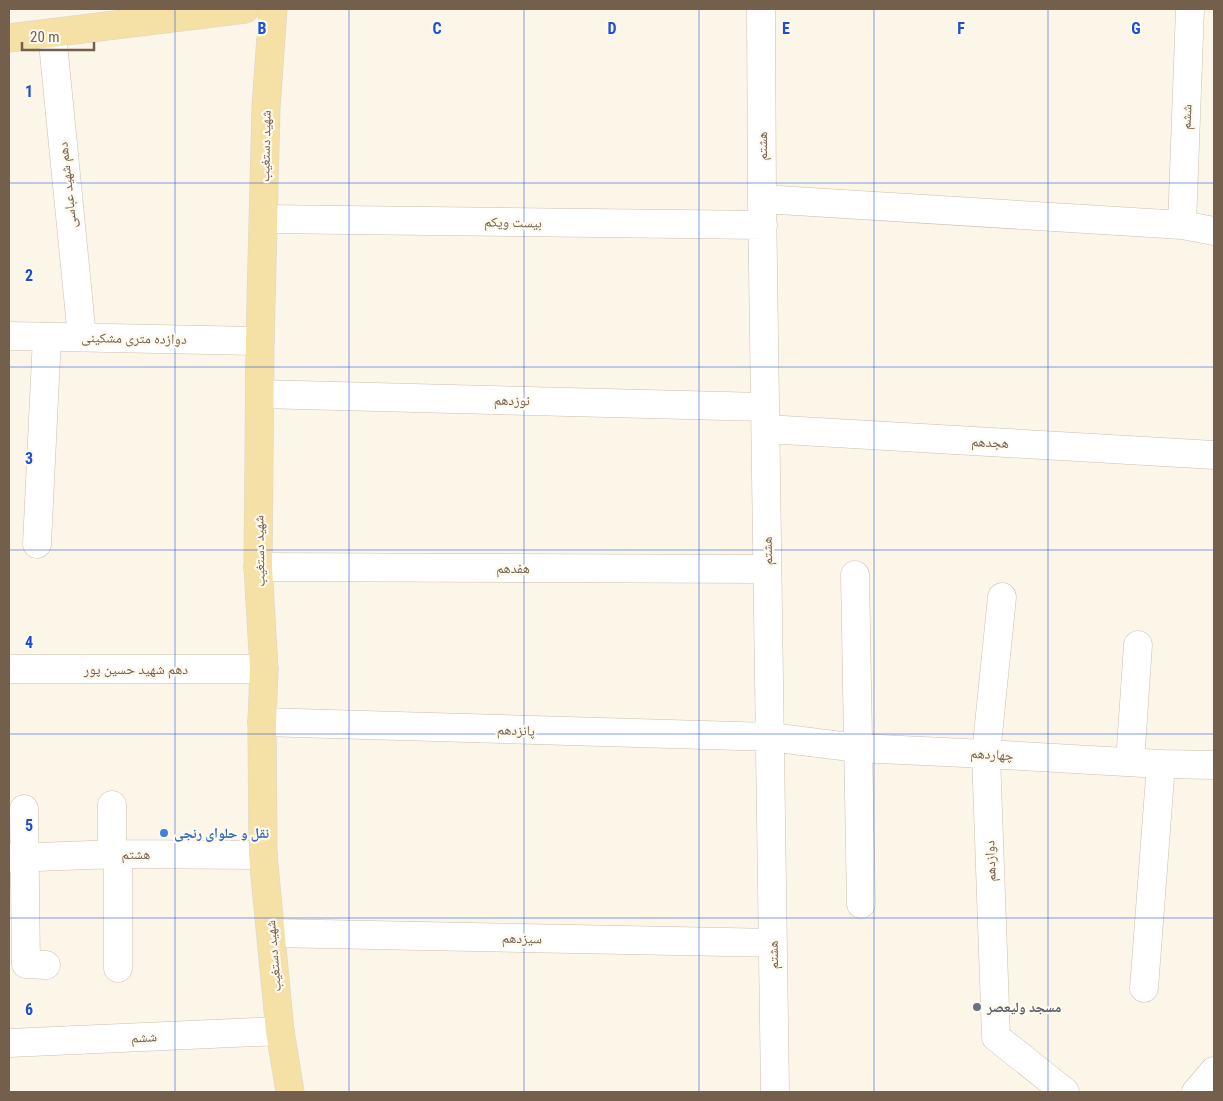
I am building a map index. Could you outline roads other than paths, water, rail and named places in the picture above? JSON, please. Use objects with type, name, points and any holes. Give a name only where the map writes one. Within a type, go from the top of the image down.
[{"type":"main road","points":[[9,38],[246,9]]},
{"type":"main road","name":"شهید دستغیب","points":[[273,9],[266,106],[260,341],[258,567],[264,669],[262,722],[263,855],[280,1031],[290,1092]]},
{"type":"street","name":"هشتم","points":[[761,9],[775,1092]]},
{"type":"street","name":"ششم","points":[[1182,226],[1190,9]]},
{"type":"street","name":"دهم شهید عباسی","points":[[52,33],[82,337]]},
{"type":"street","name":"بیست ویکم","points":[[264,219],[763,212],[1182,226],[1214,231]]},
{"type":"street","name":"دوازده متری مشکینی","points":[[9,336],[260,341]]},
{"type":"street","points":[[37,544],[47,336]]},
{"type":"street","name":"نوزدهم","points":[[260,394],[765,418]]},
{"type":"street","name":"هجدهم","points":[[765,418],[1214,455]]},
{"type":"street","name":"هفدهم","points":[[258,567],[767,569]]},
{"type":"street","points":[[855,575],[860,904]]},
{"type":"street","name":"دوازدهم","points":[[1002,597],[986,754],[996,1037],[1065,1092]]},
{"type":"street","points":[[1130,762],[1138,644]]},
{"type":"street","name":"دهم شهید حسین پور","points":[[9,670],[264,669]]},
{"type":"street","name":"پانزدهم","points":[[262,722],[770,737]]},
{"type":"street","name":"چهاردهم","points":[[770,737],[858,748],[1161,764],[1214,765]]},
{"type":"street","points":[[1144,988],[1161,764]]},
{"type":"street","points":[[112,805],[118,968]]},
{"type":"street","points":[[24,809],[17,858],[26,964],[46,965]]},
{"type":"street","name":"هشتم","points":[[17,858],[115,854],[263,855]]},
{"type":"street","name":"سیزدهم","points":[[272,933],[773,944]]},
{"type":"street","name":"ششم","points":[[9,1043],[280,1031]]},
{"type":"street","points":[[1196,1092],[1214,1071]]},
{"type":"place","name":"نقل و حلوای رنجی","points":[[164,833]]},
{"type":"place","name":"مسجد ولیعصر","points":[[977,1007]]}]
